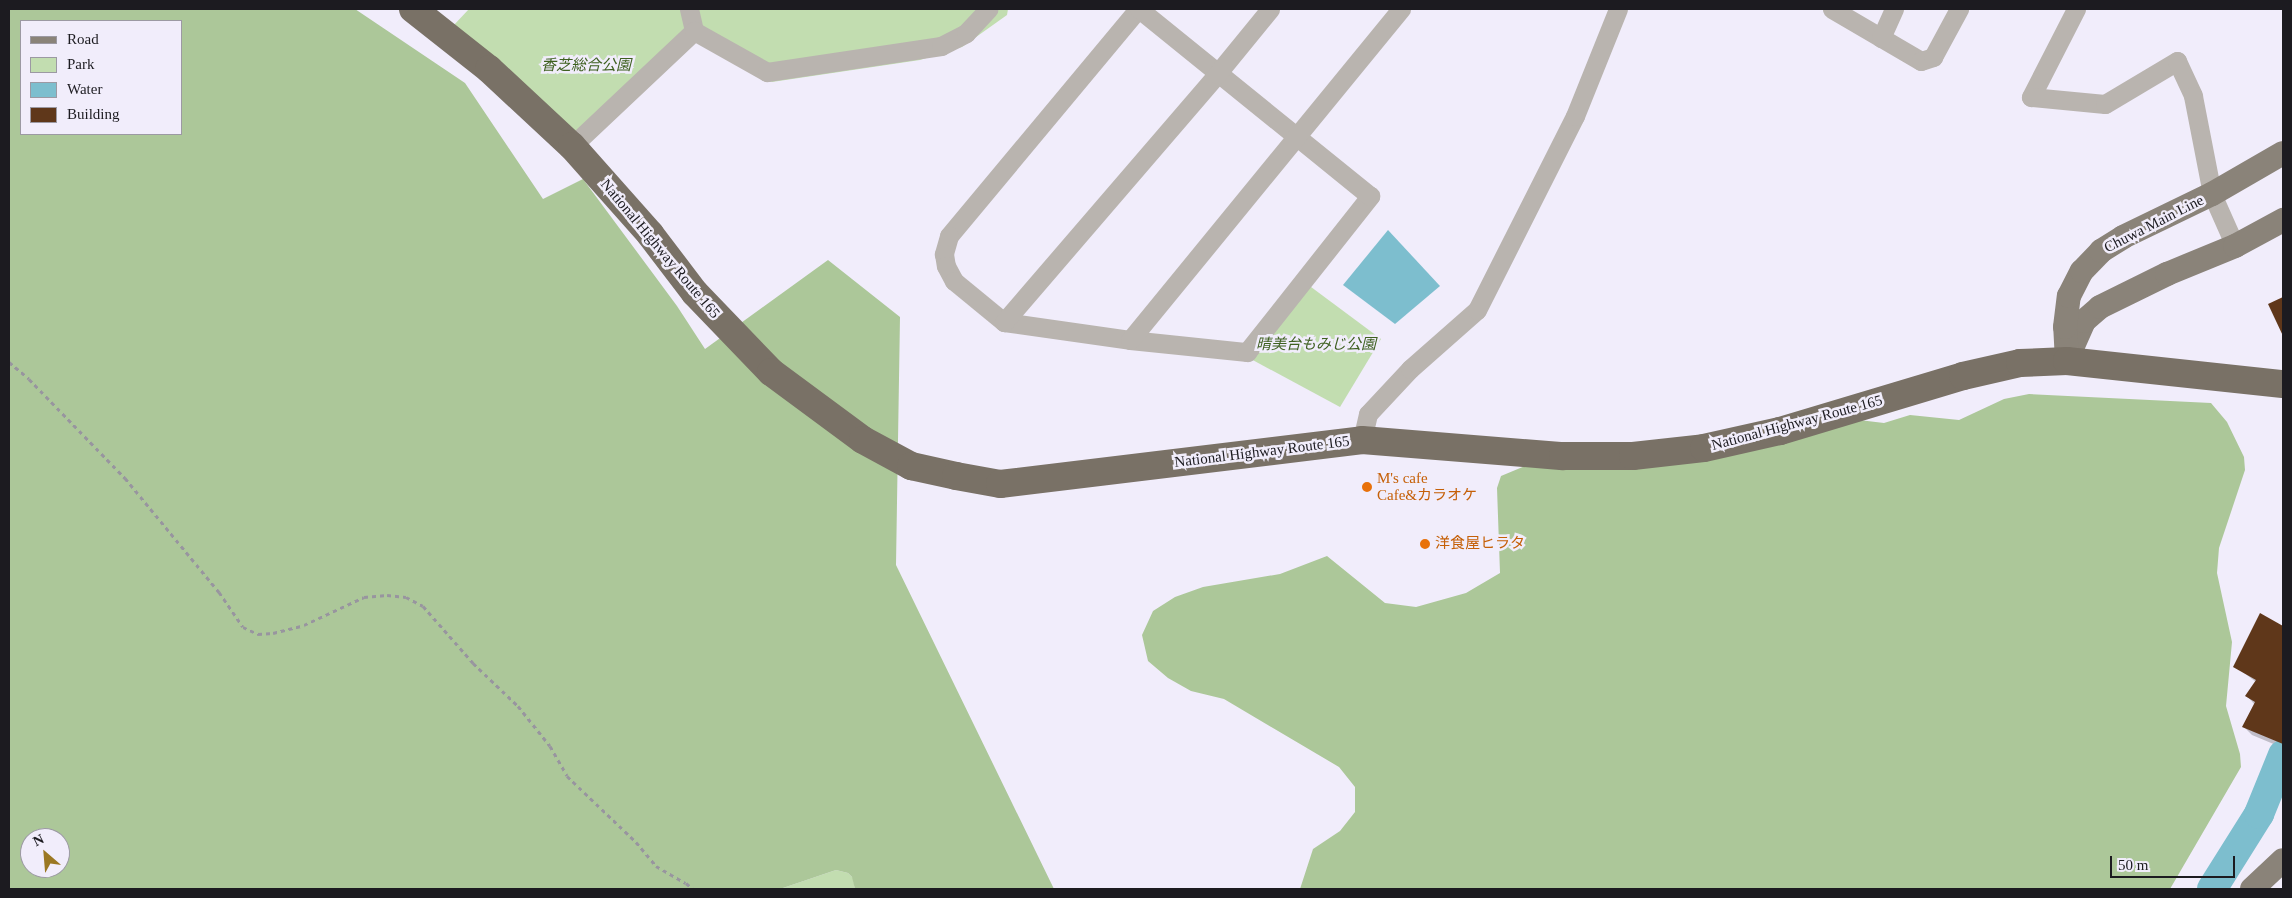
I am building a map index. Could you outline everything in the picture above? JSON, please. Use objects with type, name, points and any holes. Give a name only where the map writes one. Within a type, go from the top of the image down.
[{"type":"highway","name":"National Highway Route 165","points":[[413,9],[489,69],[572,146],[650,234],[695,293],[771,372],[863,440],[911,466],[1000,484],[1362,440],[1563,456],[1633,456],[1704,448],[1780,430],[1963,376],[2020,363],[2067,360],[2281,378]]},
{"type":"main road","name":"Chuwa Main Line","points":[[2067,360],[2065,327],[2069,296],[2082,271],[2101,250],[2123,237],[2212,194],[2283,153]]},
{"type":"main road","points":[[2067,360],[2084,321],[2100,306],[2167,274],[2235,246],[2283,220]]},
{"type":"main road","points":[[2252,889],[2283,860]]},
{"type":"street","points":[[689,9],[694,31],[766,72],[941,46],[966,33],[988,9]]},
{"type":"street","points":[[1138,9],[1217,74],[1370,196],[1247,352],[1130,340],[1004,322],[954,281],[946,266],[944,254],[949,236],[1138,9]]},
{"type":"street","points":[[1004,322],[1217,74],[1270,9]]},
{"type":"street","points":[[1130,340],[1401,9]]},
{"type":"street","points":[[1832,9],[1921,61],[1934,57],[1959,9]]},
{"type":"street","points":[[1882,38],[1894,9]]},
{"type":"street","points":[[2076,9],[2030,97],[2105,104],[2177,61],[2193,96],[2212,194],[2235,246]]},
{"type":"street","points":[[1362,440],[1368,414],[1410,369],[1477,310],[1575,116],[1614,10]]},
{"type":"street","points":[[572,146],[694,31]]},
{"type":"path","points":[[9,362],[29,379],[125,478],[219,592],[243,627],[258,634],[273,633],[304,625],[364,597],[387,595],[406,597],[423,606],[473,664],[518,706],[550,746],[567,776],[636,842],[656,866],[694,889]]},
{"type":"green space","points":[[9,9],[355,9],[465,83],[543,199],[583,179],[677,306],[705,349],[828,260],[900,317],[896,565],[1054,889],[855,889],[852,877],[848,873],[836,870],[780,889],[9,889]]},
{"type":"green space","name":"香芝総合公園","points":[[469,9],[1008,9],[1007,15],[962,47],[920,60],[772,82],[696,42],[587,145],[453,26]]},
{"type":"green space","name":"晴美台もみじ公園","points":[[1307,284],[1381,339],[1340,407],[1249,358]]},
{"type":"green space","points":[[2029,394],[2211,403],[2227,422],[2244,457],[2245,470],[2219,548],[2217,573],[2232,642],[2226,706],[2240,754],[2241,767],[2170,889],[1300,889],[1313,849],[1340,831],[1355,812],[1355,787],[1339,767],[1224,699],[1191,691],[1168,678],[1148,661],[1142,635],[1153,611],[1175,597],[1203,587],[1280,574],[1327,556],[1385,603],[1416,607],[1466,593],[1500,573],[1497,488],[1501,476],[1525,466],[1859,420],[1884,423],[1910,415],[1959,420],[2004,399]]},
{"type":"green space","points":[[836,870],[848,873],[853,878],[855,889],[780,889]]},
{"type":"water","points":[[1388,230],[1440,286],[1395,324],[1343,285]]},
{"type":"building","points":[[2283,297],[2283,336],[2268,304]]},
{"type":"building","points":[[2260,613],[2283,626],[2283,744],[2242,727],[2255,702],[2245,696],[2256,680],[2233,667]]},
{"type":"waterway","points":[[2212,889],[2259,814],[2283,755]]},
{"type":"place","name":"M's cafe Cafe&カラオケ","points":[[1367,487]]},
{"type":"place","name":"洋食屋ヒラタ","points":[[1425,544]]}]
